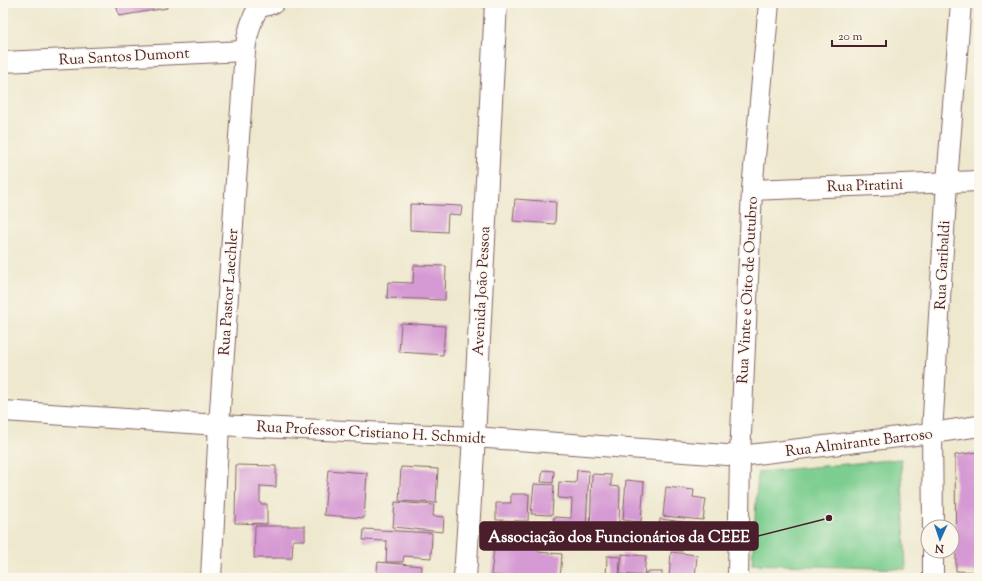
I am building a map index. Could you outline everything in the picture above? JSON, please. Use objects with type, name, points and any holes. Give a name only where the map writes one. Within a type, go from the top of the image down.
[{"type":"street","name":"Avenida João Pessoa","points":[[465,578],[474,437],[496,3]]},
{"type":"street","name":"Rua Vinte e Oito de Outubro","points":[[738,578],[740,456],[752,190],[769,3]]},
{"type":"street","name":"Rua Garibaldi","points":[[933,519],[932,433],[947,182],[961,3]]},
{"type":"street","name":"Rua Pastor Laechler","points":[[211,578],[219,425],[245,51],[248,30],[252,18],[266,5]]},
{"type":"street","name":"Rua Santos Dumont","points":[[3,62],[245,51]]},
{"type":"street","name":"Rua Piratini","points":[[752,190],[979,181]]},
{"type":"street","name":"Rua Professor Cristiano H. Schmidt","points":[[3,411],[219,425],[474,437],[740,456]]},
{"type":"street","name":"Rua Almirante Barroso","points":[[740,456],[979,426]]},
{"type":"street","points":[[933,559],[933,578]]},
{"type":"green space","points":[[901,459],[906,569],[752,564],[758,472]]},
{"type":"building","points":[[116,3],[166,3],[167,8],[119,16]]},
{"type":"building","points":[[515,199],[556,202],[555,224],[513,221]]},
{"type":"building","points":[[410,204],[462,206],[461,215],[448,214],[447,232],[410,230]]},
{"type":"building","points":[[414,265],[446,266],[445,300],[387,298],[388,282],[413,283]]},
{"type":"building","points":[[401,323],[445,326],[443,355],[399,352]]},
{"type":"building","points":[[979,452],[979,572],[956,571],[956,559],[960,559],[960,519],[956,519],[955,455]]},
{"type":"building","points":[[236,465],[276,466],[276,487],[260,486],[260,504],[267,504],[267,524],[235,523]]},
{"type":"building","points":[[401,467],[438,469],[436,503],[399,501]]},
{"type":"building","points":[[328,470],[367,473],[364,518],[324,515]]},
{"type":"building","points":[[543,470],[554,471],[553,483],[541,482]]},
{"type":"building","points":[[577,470],[589,471],[586,527],[553,525],[554,517],[571,518],[572,499],[558,498],[559,482],[576,483]]},
{"type":"building","points":[[592,474],[611,475],[611,486],[620,487],[619,528],[590,527]]},
{"type":"building","points":[[626,480],[644,482],[641,522],[623,520]]},
{"type":"building","points":[[534,484],[554,485],[552,515],[531,514]]},
{"type":"building","points":[[666,487],[694,490],[693,497],[706,499],[703,520],[663,516]]},
{"type":"building","points":[[511,494],[529,494],[528,521],[496,520],[496,503],[511,503]]},
{"type":"building","points":[[395,502],[434,505],[433,516],[444,517],[443,532],[393,527]]},
{"type":"building","points":[[660,519],[698,524],[696,542],[684,540],[682,551],[657,548]]},
{"type":"building","points":[[255,526],[305,526],[305,540],[293,540],[292,558],[254,558]]},
{"type":"building","points":[[364,529],[432,533],[431,558],[404,556],[403,562],[386,562],[387,541],[363,540]]},
{"type":"building","points":[[496,530],[540,535],[538,552],[562,554],[560,578],[520,578],[491,575]]},
{"type":"building","points":[[671,552],[697,555],[695,578],[669,578]]},
{"type":"building","points":[[622,554],[646,556],[644,576],[620,574]]},
{"type":"building","points":[[607,556],[620,557],[619,578],[606,577]]},
{"type":"building","points":[[378,562],[422,566],[421,578],[376,578]]},
{"type":"building","points":[[646,572],[662,572],[662,578],[646,578]]},
{"type":"place","name":"Associação dos Funcionários da CEEE","points":[[829,518]]}]
